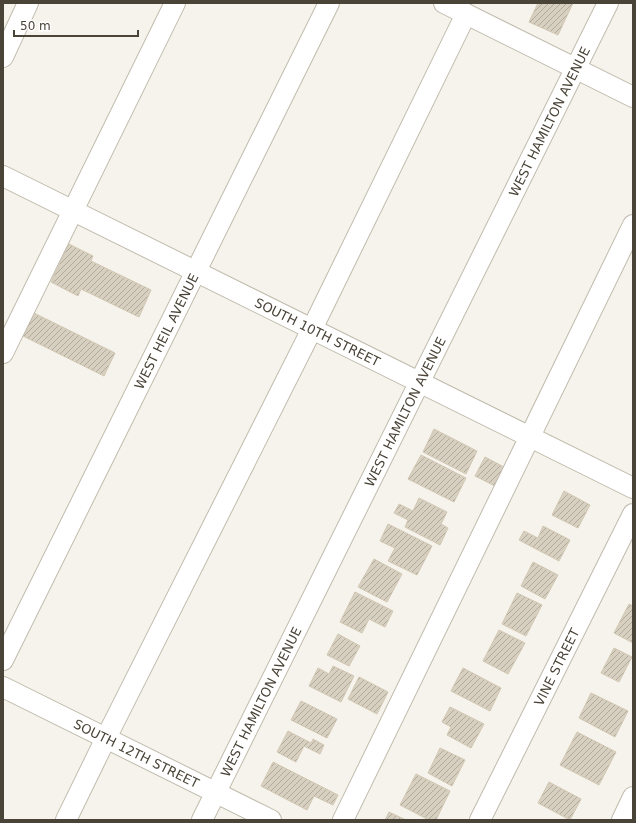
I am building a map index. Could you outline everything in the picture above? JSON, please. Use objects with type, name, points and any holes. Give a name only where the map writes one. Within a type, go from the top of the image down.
[{"type":"street","points":[[3,57],[28,3]]},
{"type":"street","points":[[3,353],[175,3]]},
{"type":"street","name":"WEST HEIL AVENUE","points":[[3,660],[328,3]]},
{"type":"street","points":[[444,3],[633,97]]},
{"type":"street","name":"WEST HAMILTON AVENUE","points":[[202,820],[608,3]]},
{"type":"street","points":[[66,820],[312,329],[466,14]]},
{"type":"street","name":"SOUTH 10TH STREET","points":[[3,176],[633,488]]},
{"type":"street","points":[[343,820],[633,225]]},
{"type":"street","name":"VINE STREET","points":[[480,820],[633,514]]},
{"type":"street","name":"SOUTH 12TH STREET","points":[[3,687],[271,820]]},
{"type":"street","points":[[622,820],[633,797]]},
{"type":"building","points":[[538,3],[573,3],[558,35],[529,22]]},
{"type":"building","points":[[69,244],[93,256],[91,261],[151,290],[139,317],[81,289],[78,296],[51,282]]},
{"type":"building","points":[[34,313],[115,353],[104,376],[23,336]]},
{"type":"building","points":[[434,429],[477,451],[466,474],[423,452]]},
{"type":"building","points":[[421,455],[466,478],[454,502],[408,479]]},
{"type":"building","points":[[485,457],[504,467],[495,486],[475,476]]},
{"type":"building","points":[[564,491],[590,505],[578,528],[552,515]]},
{"type":"building","points":[[419,498],[447,512],[441,524],[448,528],[440,545],[405,527],[408,520],[394,513],[399,504],[413,511]]},
{"type":"building","points":[[388,524],[432,546],[417,575],[388,561],[395,548],[380,541]]},
{"type":"building","points":[[543,526],[570,540],[559,561],[519,540],[524,531],[538,538]]},
{"type":"building","points":[[374,559],[402,574],[387,602],[358,587]]},
{"type":"building","points":[[533,562],[558,575],[545,599],[521,586]]},
{"type":"building","points":[[355,592],[393,611],[385,627],[369,619],[362,633],[340,622]]},
{"type":"building","points":[[517,593],[542,605],[526,636],[502,624]]},
{"type":"building","points":[[629,604],[633,606],[633,643],[614,633]]},
{"type":"building","points":[[499,630],[525,643],[508,674],[483,661]]},
{"type":"building","points":[[338,634],[360,646],[349,666],[327,655]]},
{"type":"building","points":[[614,648],[632,657],[619,682],[601,673]]},
{"type":"building","points":[[333,666],[354,676],[341,702],[309,686],[318,668],[329,674]]},
{"type":"building","points":[[463,668],[501,688],[490,711],[451,691]]},
{"type":"building","points":[[359,677],[388,692],[377,714],[348,699]]},
{"type":"building","points":[[591,693],[628,711],[615,737],[579,718]]},
{"type":"building","points":[[301,701],[337,719],[327,738],[291,720]]},
{"type":"building","points":[[450,707],[484,724],[471,748],[447,735],[451,727],[442,722]]},
{"type":"building","points":[[288,731],[311,743],[313,739],[324,745],[320,754],[304,746],[296,762],[277,752]]},
{"type":"building","points":[[577,732],[616,752],[599,785],[560,765]]},
{"type":"building","points":[[440,748],[465,760],[452,786],[428,773]]},
{"type":"building","points":[[273,762],[338,795],[333,805],[314,796],[307,810],[261,786]]},
{"type":"building","points":[[416,774],[450,791],[436,820],[429,820],[400,805]]},
{"type":"building","points":[[549,782],[581,799],[570,820],[538,803]]},
{"type":"building","points":[[389,812],[406,820],[385,820]]}]
